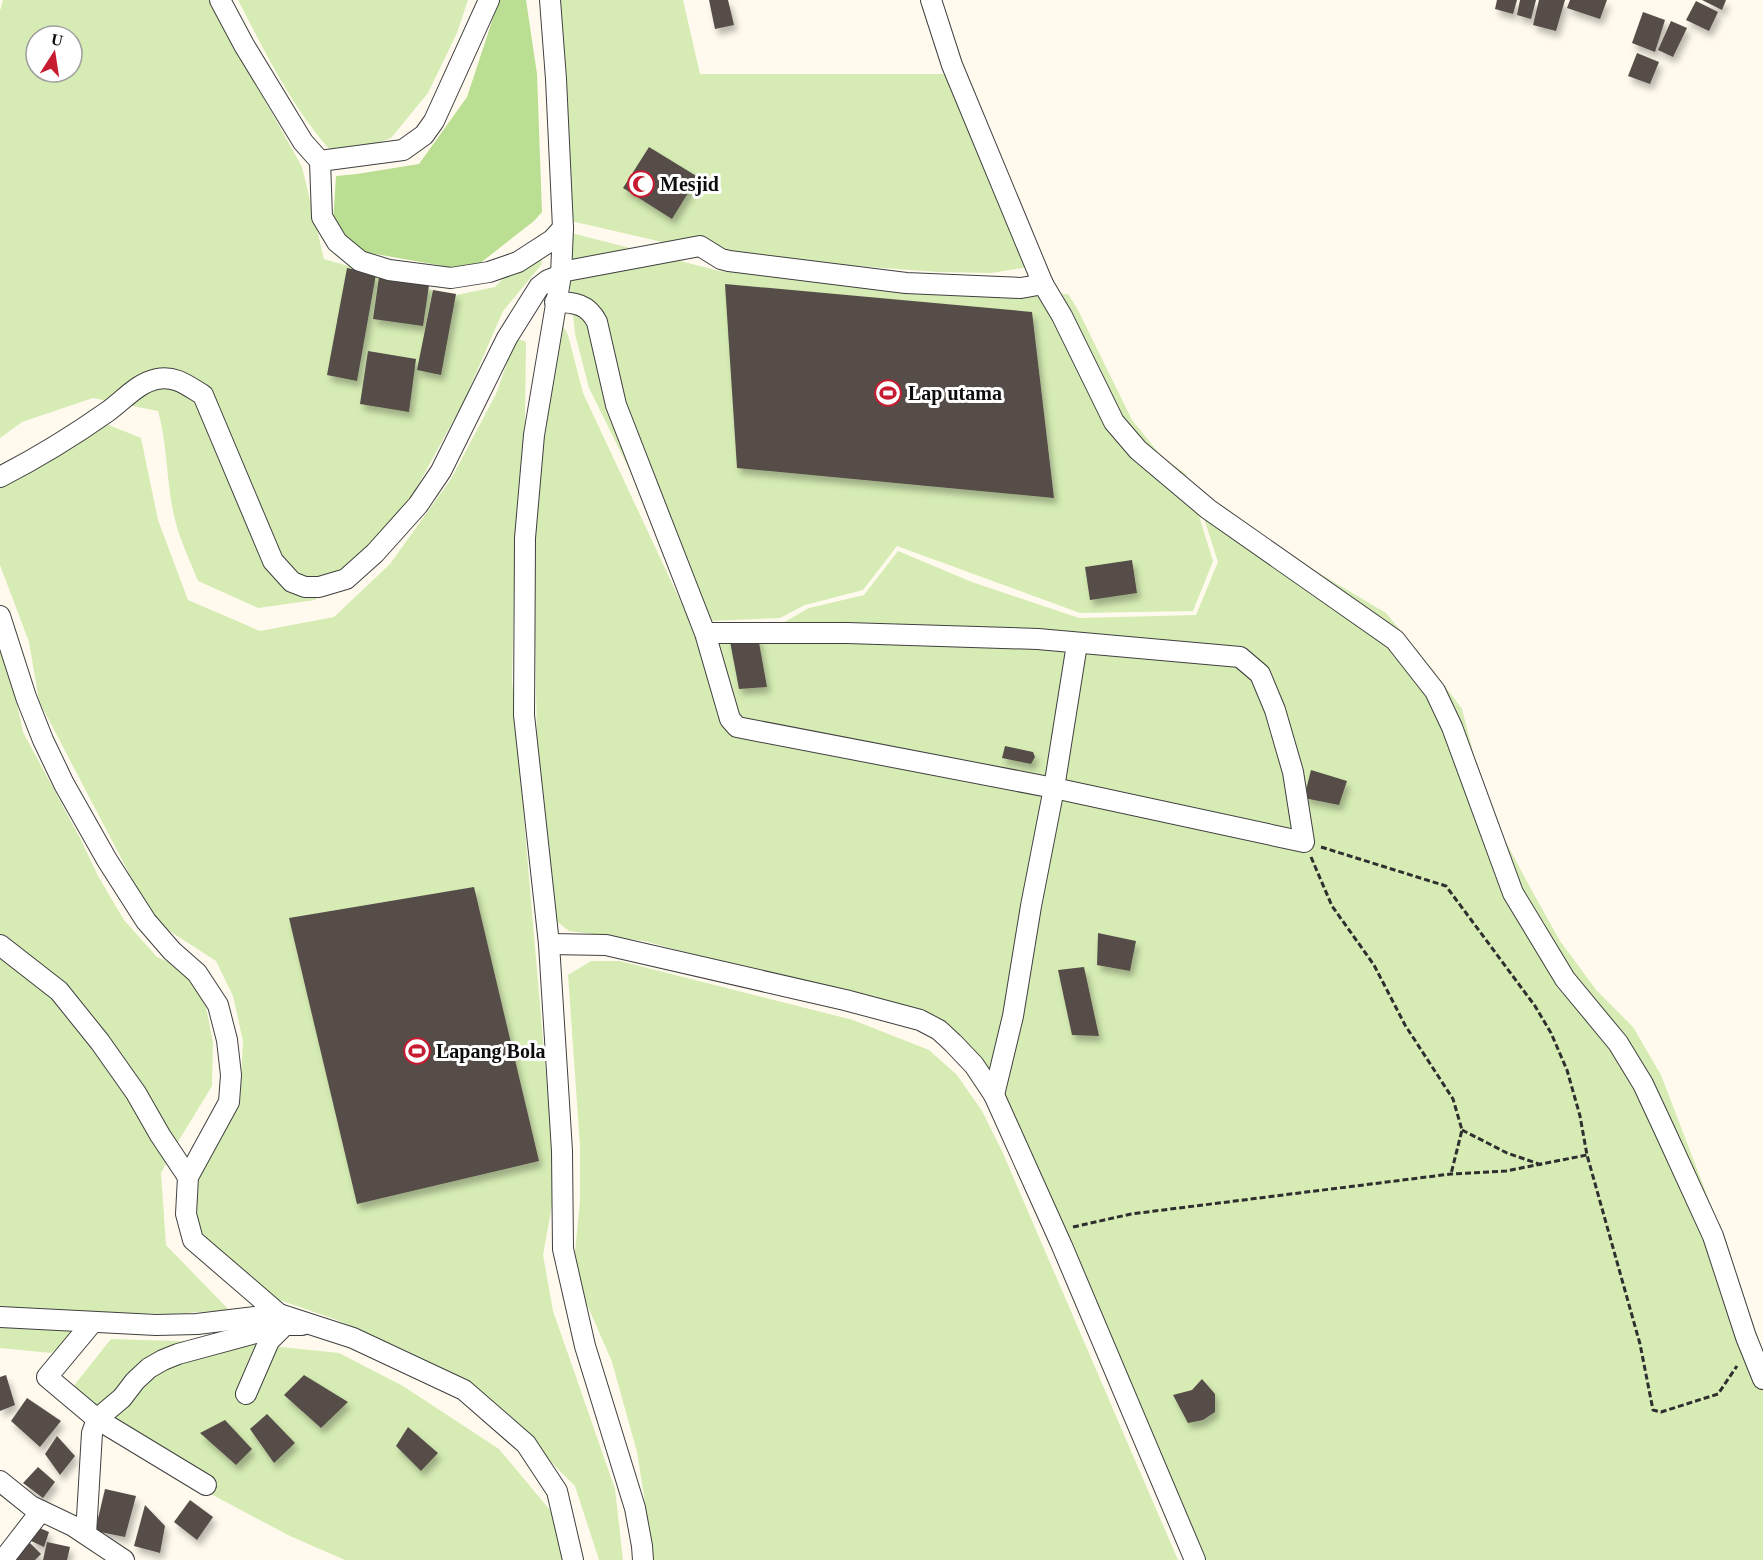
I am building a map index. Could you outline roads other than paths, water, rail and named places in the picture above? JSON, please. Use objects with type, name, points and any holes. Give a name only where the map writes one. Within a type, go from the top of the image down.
[{"type":"street","points":[[220,0],[244,45],[298,133],[320,161],[322,217],[336,242],[360,261],[388,270],[451,278],[489,272],[518,261],[552,240],[563,228]]},
{"type":"street","points":[[320,161],[403,150],[424,135],[434,121],[489,0]]},
{"type":"street","points":[[550,0],[563,228],[561,273],[534,435],[525,538],[524,715],[549,944],[561,1151],[563,1250],[585,1346],[635,1508],[643,1560]]},
{"type":"street","points":[[931,0],[964,93],[1043,284],[1062,316],[1114,422],[1138,450],[1208,509],[1395,640],[1435,691],[1457,738],[1514,893],[1530,924],[1550,952],[1565,979],[1618,1043],[1651,1102],[1713,1236],[1748,1342],[1763,1379]]},
{"type":"street","points":[[0,477],[107,412],[142,384],[158,378],[179,379],[203,395],[273,561],[292,582],[305,587],[319,587],[346,579],[375,553],[418,505],[441,471],[507,338],[539,287],[561,273],[694,246],[707,249],[721,259],[729,261],[906,282],[1021,288],[1043,284]]},
{"type":"street","points":[[555,302],[574,302],[592,312],[597,322],[616,405],[705,633],[730,718],[737,727],[1054,788],[1304,842],[1293,772],[1275,710],[1260,674],[1240,657],[1038,639],[847,633],[705,633]]},
{"type":"street","points":[[0,616],[26,697],[44,740],[64,784],[101,851],[146,921],[172,951],[197,974],[218,1005],[227,1040],[231,1075],[229,1102],[188,1177],[186,1214],[193,1240],[282,1320]]},
{"type":"street","points":[[994,1095],[1013,1016],[1077,644]]},
{"type":"street","points":[[549,944],[606,945],[697,968],[846,1000],[920,1020],[939,1030],[953,1043],[974,1065],[994,1095],[1195,1560]]},
{"type":"street","points":[[0,945],[59,991],[100,1042],[130,1085],[188,1177]]},
{"type":"street","points":[[0,1317],[156,1325],[282,1320],[319,1326],[354,1338],[465,1390],[526,1444],[557,1491],[573,1560]]},
{"type":"street","points":[[246,1394],[269,1341],[282,1320]]},
{"type":"street","points":[[86,1534],[89,1458],[92,1433],[97,1419],[122,1398],[149,1368],[163,1360],[282,1320]]},
{"type":"street","points":[[92,1323],[47,1377],[97,1419],[206,1485]]},
{"type":"street","points":[[0,1481],[31,1506],[86,1534],[118,1558]]},
{"type":"street","points":[[3,1560],[41,1511]]},
{"type":"place","name":"Mesjid","points":[[641,184]]},
{"type":"place","name":"Lap utama","points":[[888,393]]},
{"type":"place","name":"Lapang Bola","points":[[417,1051]]}]
